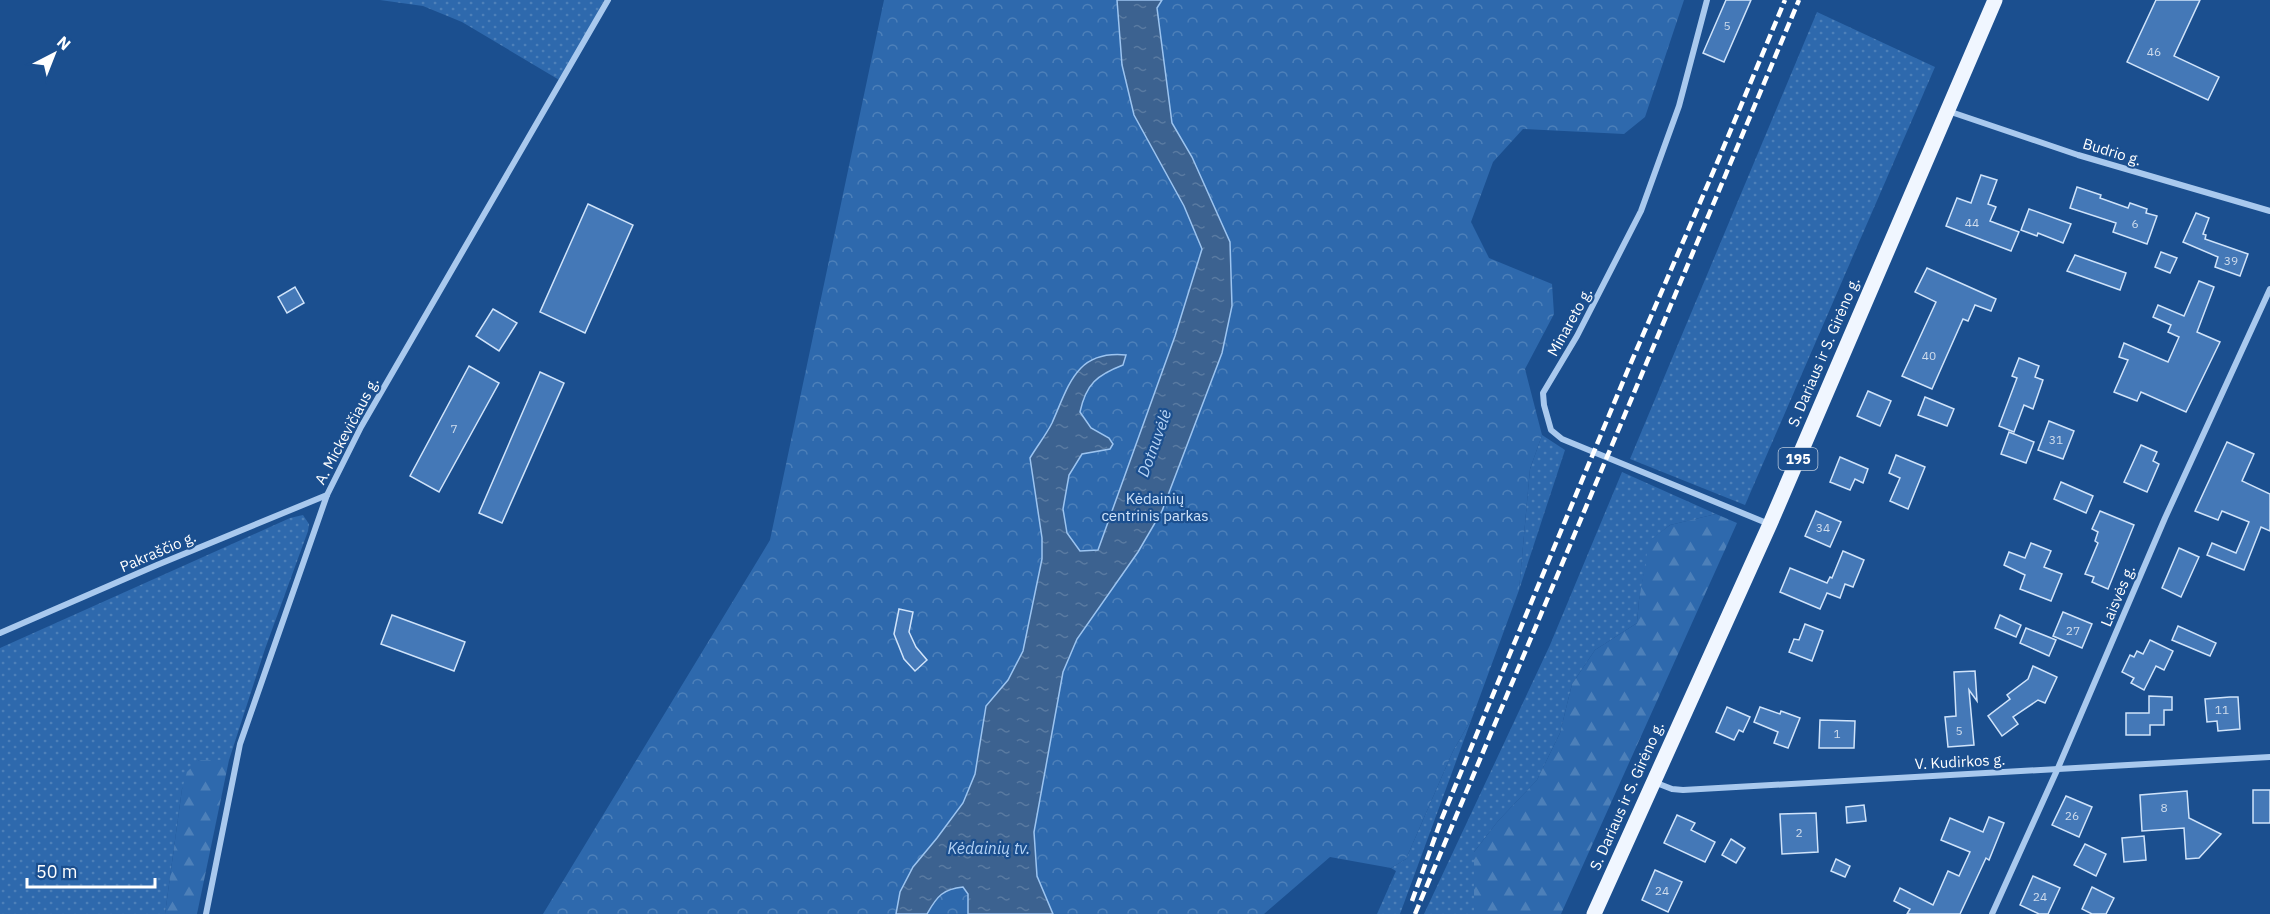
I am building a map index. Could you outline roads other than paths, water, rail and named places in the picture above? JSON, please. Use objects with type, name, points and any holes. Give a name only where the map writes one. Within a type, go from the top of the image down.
[{"type":"main road","name":"S. Dariaus ir S. Girėno g.","points":[[1594,914],[1770,525],[1995,0]]},
{"type":"street","name":"A. Mickevičiaus g.","points":[[206,914],[240,744],[327,495],[361,427],[608,0]]},
{"type":"street","name":"Minareto g.","points":[[1707,0],[1679,106],[1641,211],[1577,336],[1543,393],[1544,405],[1551,430],[1574,446],[1770,525]]},
{"type":"street","name":"Budrio g.","points":[[1948,111],[2078,155],[2270,212]]},
{"type":"street","name":"Laisvės g.","points":[[1992,914],[2058,768],[2165,518],[2270,289]]},
{"type":"street","name":"Pakraščio g.","points":[[0,633],[327,495]]},
{"type":"street","name":"V. Kudirkos g.","points":[[1653,782],[1672,789],[1683,789],[2270,757]]},
{"type":"water","name":"Kėdainių tv.","points":[[1117,0],[1162,0],[1157,8],[1172,123],[1192,157],[1230,242],[1232,306],[1222,353],[1162,511],[1138,552],[1077,639],[1063,672],[1034,832],[1037,876],[1053,914],[968,914],[968,894],[963,887],[941,894],[927,914],[896,914],[900,892],[913,867],[963,803],[975,774],[986,706],[1008,680],[1023,651],[1042,559],[1042,538],[1030,458],[1050,427],[1070,383],[1085,364],[1109,355],[1126,355],[1123,365],[1100,377],[1089,387],[1086,394],[1080,412],[1091,428],[1109,438],[1113,444],[1110,449],[1082,454],[1069,475],[1063,509],[1067,533],[1080,551],[1098,550],[1175,336],[1202,249],[1184,206],[1134,115],[1122,65]]},
{"type":"railway","points":[[1412,901],[1440,823],[1504,668],[1785,0]]},
{"type":"railway","points":[[1415,914],[1799,0]]},
{"type":"water label","name":"Dotnuvėlė","points":[[1154,443]]},
{"type":"park label","name":"Kėdainių centrinis parkas","points":[[1155,508]]}]
